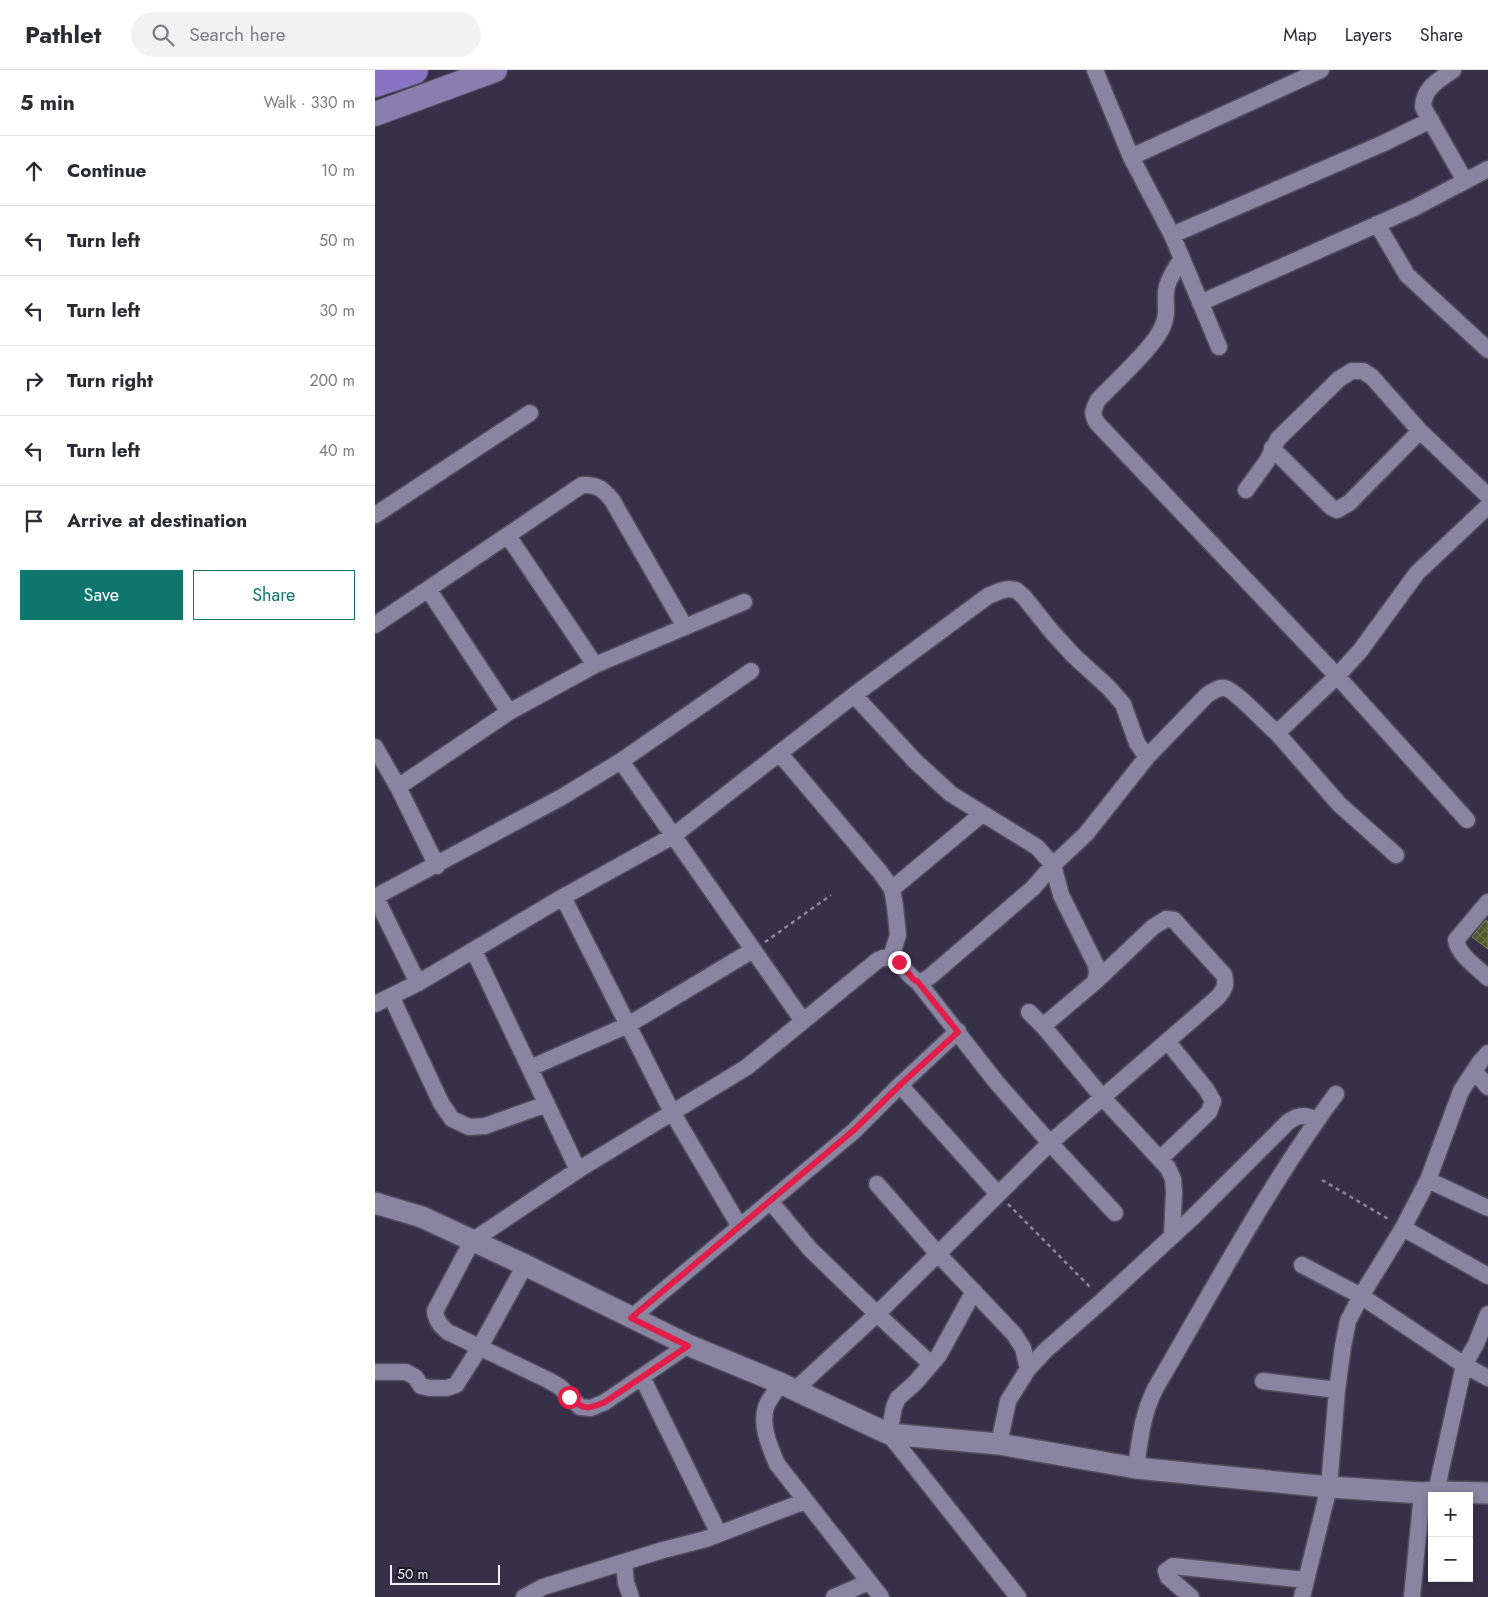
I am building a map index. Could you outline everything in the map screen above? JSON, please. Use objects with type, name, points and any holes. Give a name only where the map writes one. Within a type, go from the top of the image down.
[{"type":"highway","points":[[375,83],[414,70]]},
{"type":"main road","points":[[375,114],[495,70]]},
{"type":"street","points":[[1095,70],[1131,157],[1172,235],[1219,347]]},
{"type":"street","points":[[1131,157],[1321,70]]},
{"type":"street","points":[[1453,70],[1429,88],[1423,96],[1423,107],[1465,180]]},
{"type":"street","points":[[1172,235],[1431,120]]},
{"type":"street","points":[[1200,303],[1414,208],[1488,169]]},
{"type":"street","points":[[1377,224],[1407,275],[1488,350]]},
{"type":"street","points":[[1182,259],[1172,274],[1167,287],[1167,315],[1161,330],[1148,348],[1097,400],[1092,416],[1337,676],[1467,820]]},
{"type":"street","points":[[1246,490],[1263,468],[1278,439],[1339,379],[1352,371],[1363,371],[1371,377],[1419,431],[1488,496]]},
{"type":"street","points":[[375,515],[530,413]]},
{"type":"street","points":[[1273,448],[1331,507],[1337,510],[1349,503],[1419,431]]},
{"type":"street","points":[[375,625],[582,485],[594,484],[603,490],[611,500],[685,627]]},
{"type":"street","points":[[1277,733],[1337,676],[1360,651],[1417,573],[1488,506]]},
{"type":"street","points":[[508,536],[595,665]]},
{"type":"street","points":[[428,589],[509,712]]},
{"type":"street","points":[[375,1004],[418,983],[563,897],[673,836],[854,695],[988,596],[999,590],[1016,590],[1024,597],[1074,656],[1108,687],[1123,704],[1137,742],[1147,758]]},
{"type":"street","points":[[398,787],[509,712],[595,665],[744,602]]},
{"type":"street","points":[[418,983],[375,897],[437,866],[562,797],[661,735],[751,671]]},
{"type":"street","points":[[918,982],[932,975],[1033,888],[1053,865],[1086,834],[1147,758],[1192,708],[1217,689],[1226,688],[1235,694],[1277,733],[1339,804],[1396,855]]},
{"type":"street","points":[[854,695],[915,761],[951,794],[1037,848],[1053,865],[1061,895],[1097,965],[1095,982]]},
{"type":"street","points":[[375,747],[398,787],[437,866]]},
{"type":"street","points":[[780,754],[880,872],[892,889],[898,935],[891,957]]},
{"type":"street","points":[[621,761],[803,1021]]},
{"type":"street","points":[[892,889],[982,814]]},
{"type":"street","points":[[563,897],[672,1112],[740,1227]]},
{"type":"street","points":[[1488,902],[1456,940],[1461,952],[1488,978]]},
{"type":"street","points":[[881,1597],[777,1464],[768,1442],[764,1420],[766,1406],[877,1314],[1050,1144],[1217,998],[1223,992],[1226,983],[1224,975],[1173,920],[1166,919],[1159,922],[1095,982],[1043,1026]]},
{"type":"street","points":[[474,950],[578,1170]]},
{"type":"street","points":[[530,1068],[627,1025],[753,950]]},
{"type":"street","points":[[688,1346],[605,1402],[591,1408],[581,1407],[560,1387],[448,1332],[440,1325],[435,1311],[472,1240],[578,1170],[747,1066],[885,956],[899,962],[913,979],[918,982],[997,1083],[1050,1144],[1115,1213]]},
{"type":"street","points":[[391,996],[441,1103],[452,1119],[469,1127],[485,1126],[547,1104]]},
{"type":"street","points":[[1029,1012],[1103,1098],[1168,1168],[1173,1179],[1172,1236]]},
{"type":"street","points":[[631,1318],[854,1130],[958,1032]]},
{"type":"street","points":[[1160,1159],[1209,1112],[1213,1101],[1206,1089],[1167,1041]]},
{"type":"street","points":[[1301,1597],[1329,1487],[1337,1390],[1348,1321],[1361,1296],[1403,1228],[1428,1180],[1461,1091],[1488,1054]]},
{"type":"street","points":[[1474,1072],[1488,1087]]},
{"type":"street","points":[[900,1085],[998,1194]]},
{"type":"street","points":[[1137,1468],[1142,1422],[1155,1389],[1250,1227],[1317,1120],[1336,1094]]},
{"type":"street","points":[[999,1444],[1008,1401],[1028,1369],[1047,1349],[1172,1236],[1288,1122],[1296,1116],[1305,1115],[1317,1120]]},
{"type":"street","points":[[1428,1180],[1488,1208]]},
{"type":"street","points":[[877,1184],[938,1254],[1014,1334],[1023,1348],[1028,1369]]},
{"type":"street","points":[[770,1202],[810,1249],[931,1364]]},
{"type":"street","points":[[375,1203],[422,1217],[525,1265],[688,1346],[787,1387],[889,1434],[999,1444],[1137,1468],[1329,1487],[1429,1492],[1464,1365],[1476,1344],[1488,1314]]},
{"type":"street","points":[[1403,1228],[1488,1276]]},
{"type":"street","points":[[375,1372],[406,1372],[415,1376],[421,1386],[430,1388],[447,1388],[456,1385],[480,1348],[525,1265]]},
{"type":"street","points":[[1302,1265],[1361,1296],[1464,1365],[1488,1378]]},
{"type":"street","points":[[974,1291],[939,1355],[915,1383],[898,1398],[894,1407],[889,1434],[1017,1597]]},
{"type":"street","points":[[641,1377],[719,1534]]},
{"type":"street","points":[[1263,1381],[1337,1390]]},
{"type":"street","points":[[1473,1493],[1488,1493]]},
{"type":"street","points":[[1412,1597],[1428,1498]]},
{"type":"street","points":[[524,1597],[543,1587],[663,1550],[706,1540],[805,1501]]},
{"type":"street","points":[[624,1563],[626,1583],[631,1597]]},
{"type":"street","points":[[1191,1597],[1168,1577],[1166,1572],[1169,1568],[1173,1566],[1306,1580]]},
{"type":"street","points":[[834,1597],[869,1582]]},
{"type":"path","points":[[753,950],[831,895]]},
{"type":"path","points":[[1322,1180],[1403,1228]]},
{"type":"path","points":[[998,1194],[1103,1300]]},
{"type":"building","points":[[1486,920],[1488,922],[1488,949],[1472,937]]},
{"type":"route","points":[[569,1397],[581,1407],[591,1408],[605,1402],[688,1346],[631,1318],[854,1130],[958,1032],[918,982],[913,979],[899,962]]}]
